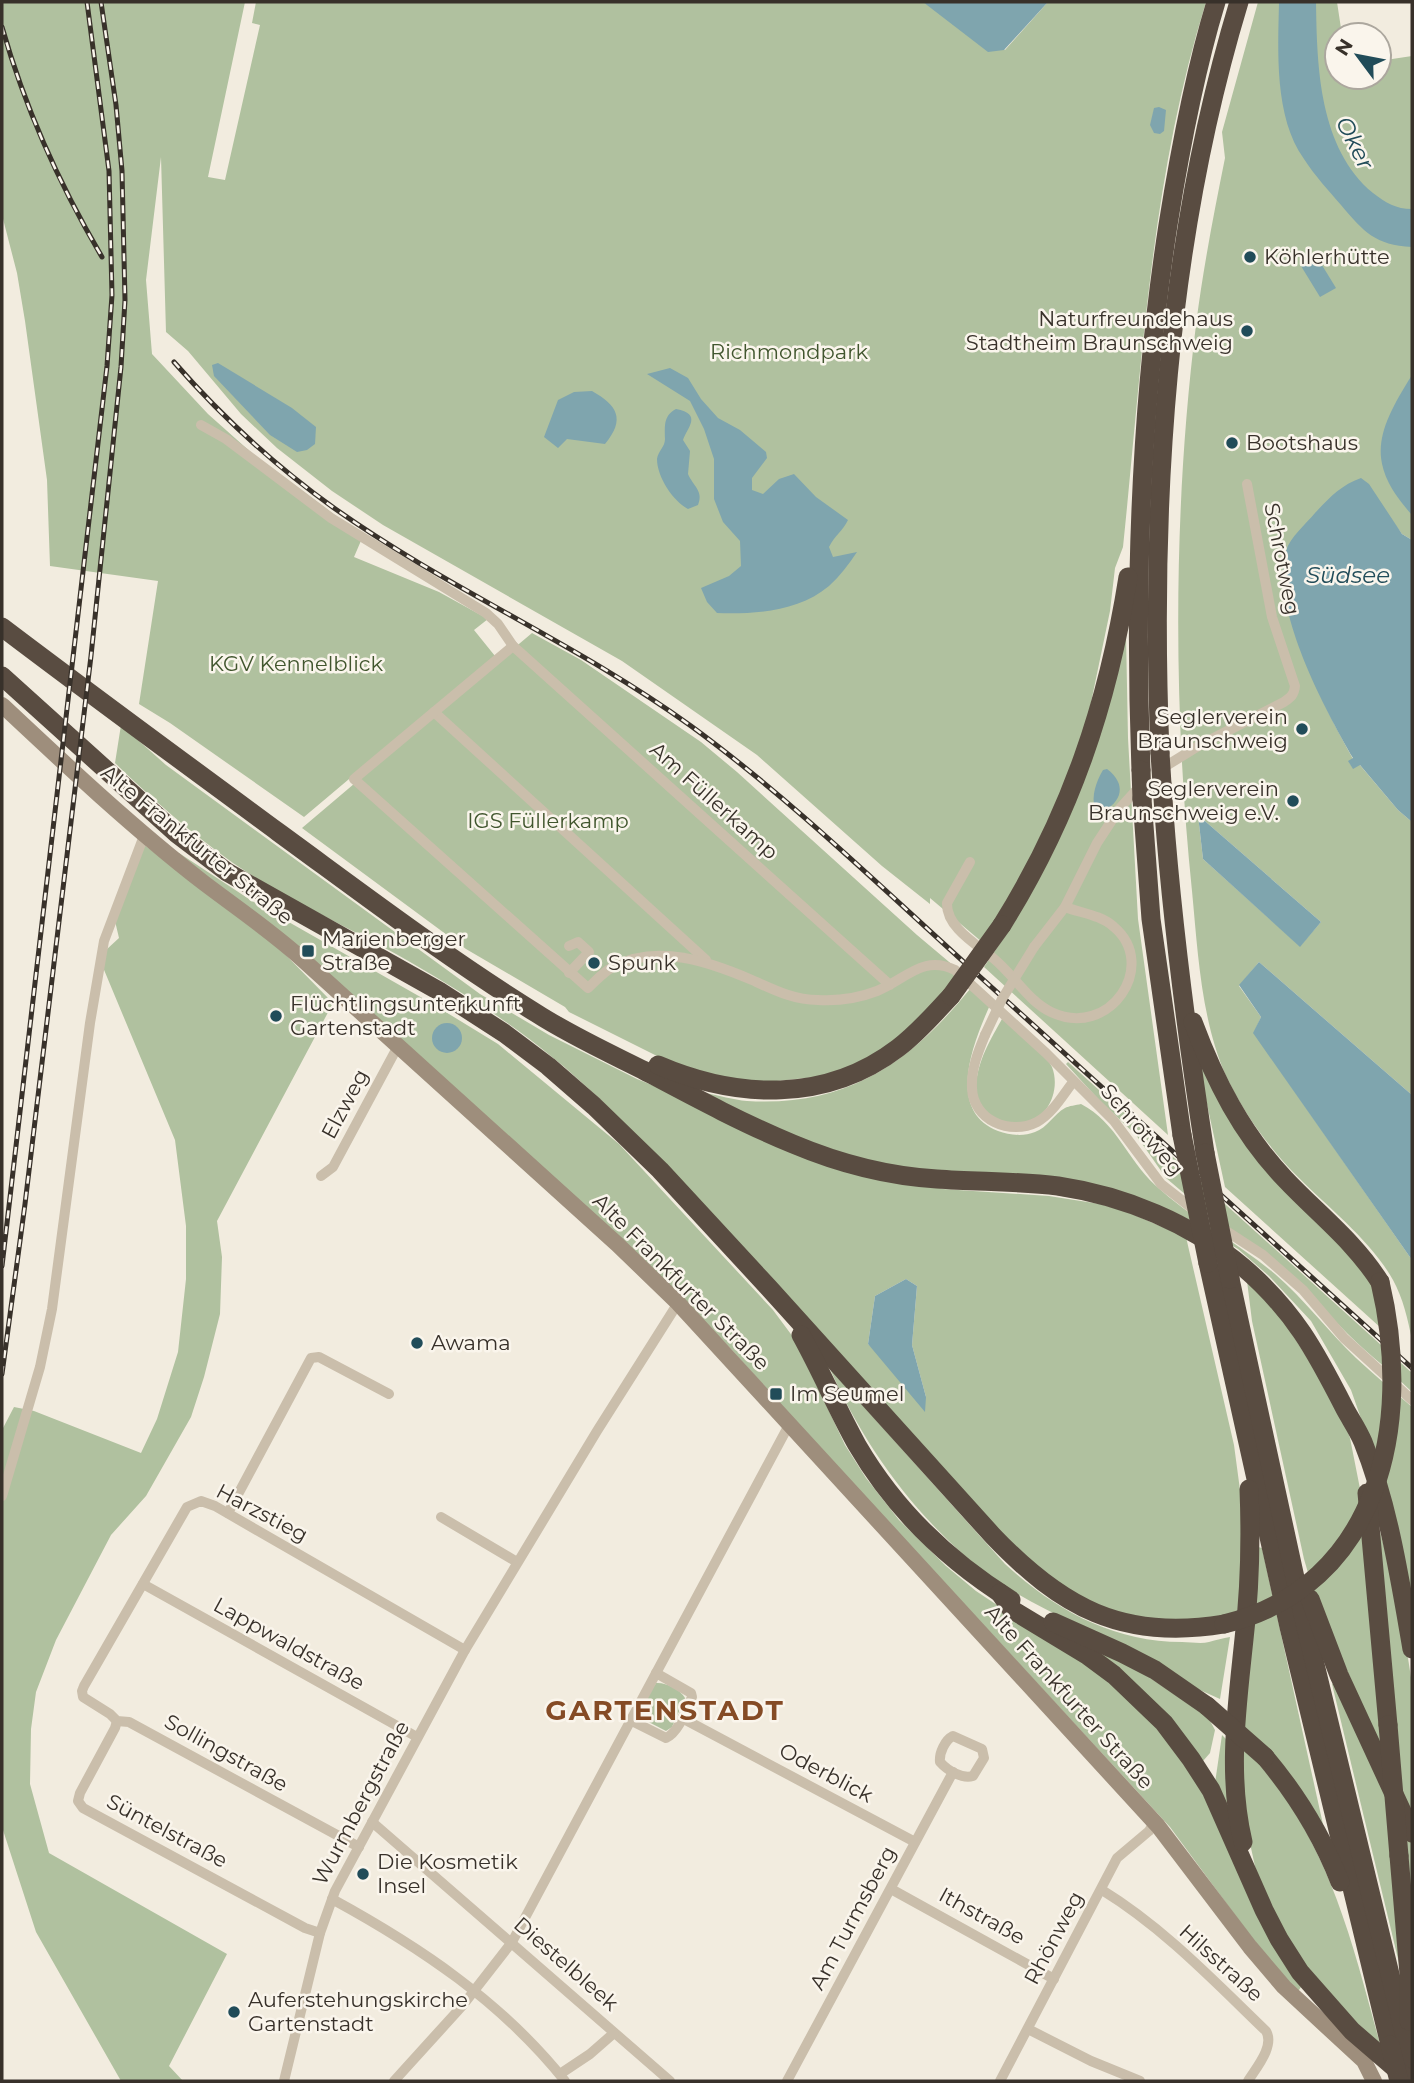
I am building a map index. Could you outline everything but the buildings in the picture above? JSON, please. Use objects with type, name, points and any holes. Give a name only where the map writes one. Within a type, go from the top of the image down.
[{"type":"highway","points":[[500,990],[582,1031],[694,1080],[733,1088],[771,1091],[824,1084],[873,1064],[916,1034],[951,996],[1002,925],[1043,854],[1089,744],[1111,669],[1139,500],[1160,278],[1181,148],[1216,2]]},
{"type":"highway","points":[[1239,2],[1212,99],[1188,229],[1175,321],[1165,427],[1157,614],[1162,784],[1181,988],[1205,1153],[1281,1519],[1403,2053]]},
{"type":"highway","points":[[1139,500],[1137,646],[1142,799],[1151,919],[1182,1135],[1247,1442],[1367,1953]]},
{"type":"highway","points":[[2,626],[369,899],[500,990],[542,1017],[677,1088],[818,1154],[867,1168],[911,1176],[1077,1189],[1128,1203],[1180,1224],[1213,1245],[1240,1265],[1276,1299],[1308,1339],[1360,1436],[1375,1477],[1392,1542],[1412,1649]]},
{"type":"highway","points":[[2,676],[177,834],[227,872],[439,991],[548,1066],[594,1106],[660,1170],[769,1287],[1021,1566],[1047,1587],[1091,1611],[1139,1625],[1173,1628],[1224,1624],[1259,1614],[1292,1598],[1323,1577],[1343,1559],[1381,1508],[1396,1475],[1407,1431],[1410,1385],[1406,1349],[1396,1315],[1380,1282],[1357,1248],[1286,1180],[1246,1131],[1213,1073],[1181,988]]},
{"type":"highway","points":[[769,1287],[807,1346],[861,1452],[892,1497],[940,1549],[999,1592],[1040,1616],[1154,1670],[1208,1706],[1265,1757],[1286,1782],[1330,1857],[1403,2053]]},
{"type":"highway","points":[[1346,1410],[1359,1452],[1369,1509],[1409,1974],[1399,2081]]},
{"type":"highway","points":[[1247,1442],[1250,1564],[1234,1760],[1237,1808],[1250,1874]]},
{"type":"highway","points":[[1281,1519],[1339,1675],[1412,1833]]},
{"type":"highway","points":[[999,1592],[1011,1609],[1087,1655],[1114,1675],[1164,1723],[1211,1790],[1279,1939],[1300,1972],[1352,2031],[1410,2081]]},
{"type":"street","name":"Am Füllerkamp","points":[[201,425],[226,439],[331,518],[486,613],[498,624],[513,646],[890,985]]},
{"type":"street","name":"Schrotweg","points":[[1247,484],[1272,617],[1295,686],[1292,697],[1179,756],[1144,783],[1120,808],[1097,843],[1065,907],[1034,947],[1002,999],[975,1063],[972,1090],[979,1108],[992,1121],[1006,1127],[1015,1127],[1040,1121],[1073,1082],[1114,1121],[1152,1174],[1170,1193],[1263,1255],[1303,1290],[1344,1338],[1412,1400]]},
{"type":"street","points":[[513,646],[354,779],[587,988],[614,967],[639,959],[681,957],[708,962],[800,999],[845,999],[890,985],[928,965],[943,964],[955,970],[1046,1053],[1073,1082]]},
{"type":"street","name":"Alte Frankfurter Straße","points":[[2,705],[204,883],[283,942],[617,1244],[678,1303],[1154,1823],[1272,1972],[1364,2061],[1374,2081]]},
{"type":"street","points":[[434,712],[708,962]]},
{"type":"street","points":[[2,1496],[37,1377],[52,1309],[99,965],[109,924],[145,833]]},
{"type":"street","points":[[970,862],[947,903],[947,910],[957,928],[1008,970],[1032,1001],[1068,1018],[1086,1018],[1103,1013],[1122,994],[1129,976],[1130,956],[1124,940],[1114,927],[1102,919],[1065,907]]},
{"type":"street","points":[[569,946],[579,942],[589,952],[569,973]]},
{"type":"street","name":"Elzweg","points":[[321,1176],[333,1167],[398,1046]]},
{"type":"street","name":"Wurmbergstraße","points":[[285,2081],[320,1933],[332,1899],[465,1650],[678,1303]]},
{"type":"street","points":[[228,1513],[311,1358],[319,1357],[389,1394]]},
{"type":"street","points":[[394,2081],[475,1991],[512,1942],[790,1423]]},
{"type":"street","name":"Harzstieg","points":[[82,1691],[185,1511],[192,1503],[201,1501],[228,1513],[465,1650]]},
{"type":"street","points":[[441,1517],[517,1562]]},
{"type":"street","name":"Lappwaldstraße","points":[[143,1584],[417,1737]]},
{"type":"street","points":[[630,1720],[666,1738],[672,1735],[682,1718],[692,1697],[691,1693],[656,1673]]},
{"type":"street","name":"Sollingstraße","points":[[82,1691],[86,1700],[117,1721],[129,1722],[359,1847]]},
{"type":"street","name":"Oderblick","points":[[682,1718],[915,1842]]},
{"type":"street","name":"Süntelstraße","points":[[117,1721],[80,1793],[78,1801],[83,1808],[305,1928],[320,1933]]},
{"type":"street","points":[[959,1736],[982,1749],[984,1758],[973,1776],[964,1777],[953,1772],[940,1762],[941,1753],[950,1738],[959,1736]]},
{"type":"street","name":"Am Turmsberg","points":[[787,2081],[953,1772]]},
{"type":"street","name":"Diestelbleek","points":[[372,1822],[670,2081]]},
{"type":"street","name":"Rhönweg","points":[[1000,2081],[1117,1858],[1149,1831],[1154,1823]]},
{"type":"street","name":"Ithstraße","points":[[891,1889],[1054,1979]]},
{"type":"street","name":"Hilsstraße","points":[[1102,1891],[1140,1917],[1177,1948],[1266,2031],[1269,2045],[1248,2081]]},
{"type":"street","points":[[332,1899],[404,1940],[475,1991],[519,2030],[562,2078],[614,2033]]},
{"type":"street","points":[[1028,2029],[1091,2061],[1140,2081]]},
{"type":"green space","name":"Richmondpark","points":[[2,2],[245,2],[208,177],[225,180],[260,25],[252,23],[256,2],[923,2],[1005,50],[1048,2],[1206,2],[1187,68],[1172,136],[1151,272],[1123,547],[1115,568],[1110,611],[1083,741],[1033,856],[982,942],[930,898],[930,904],[882,866],[757,755],[622,661],[383,525],[332,491],[277,448],[241,414],[188,351],[166,332],[161,157],[146,280],[152,354],[208,414],[254,455],[363,536],[354,557],[439,592],[488,619],[474,630],[495,656],[304,817],[139,704],[158,581],[50,566],[47,480],[17,273],[2,215]]},
{"type":"green space","points":[[1258,2],[1337,2],[1340,21],[1323,21],[1323,91],[1393,91],[1393,59],[1412,56],[1412,540],[1402,534],[1391,519],[1282,573],[1300,646],[1329,714],[1353,759],[1349,762],[1353,768],[1359,764],[1398,810],[1412,822],[1412,1095],[1259,962],[1239,986],[1261,1017],[1254,1033],[1412,1260],[1412,1340],[1400,1294],[1374,1252],[1278,1155],[1241,1104],[1218,1054],[1202,985],[1181,751],[1178,608],[1180,536],[1188,395],[1196,325],[1225,158],[1222,132]],"holes":[[[1198,815],[1321,922],[1300,946],[1203,859]]]},
{"type":"green space","name":"IGS Füllerkamp","points":[[532,633],[581,660],[701,742],[961,972],[929,1012],[885,1052],[835,1075],[746,1084],[669,1062],[569,1012],[565,1007],[466,949],[302,828]]},
{"type":"green space","points":[[1126,634],[1128,738],[1138,919],[1168,1135],[984,967],[1014,923]]},
{"type":"green space","points":[[121,725],[166,765],[480,994],[549,1035],[637,1079],[943,1189],[1049,1196],[1100,1204],[1125,1211],[1186,1237],[1234,1445],[1242,1505],[1240,1611],[1197,1624],[1140,1620],[1085,1601],[1029,1563],[600,1099],[570,1072],[515,1028],[456,990],[396,954],[272,888],[233,863],[172,815],[115,763]],"holes":[[[906,1279],[917,1286],[912,1345],[926,1397],[868,1344],[875,1296]]]},
{"type":"green space","points":[[143,844],[273,942],[333,1003],[217,1221],[222,1257],[220,1314],[191,1417],[146,1496],[111,1535],[56,1640],[36,1692],[31,1729],[30,1784],[49,1853],[227,1954],[169,2066],[183,2081],[121,2081],[36,1932],[2,1827],[2,1430],[14,1407],[34,1411],[141,1453],[157,1419],[178,1352],[186,1279],[186,1226],[175,1140],[102,965],[106,950],[119,938],[115,921]]},
{"type":"green space","points":[[179,853],[252,901],[498,1044],[619,1144],[773,1310],[796,1341],[845,1445],[866,1478],[899,1520],[976,1591],[1112,1682],[1183,1755],[1301,1987],[1297,1993],[1249,1934],[1170,1827],[731,1349],[650,1266]]},
{"type":"green space","points":[[970,989],[990,1005],[977,1037],[968,1074],[972,1108],[982,1121],[998,1131],[1030,1134],[1039,1130],[1061,1111],[1081,1104],[1104,1121],[1155,1185],[1275,1274],[1356,1358],[1412,1407],[1412,1624],[1364,1427],[1351,1390],[1311,1321],[1269,1276],[1238,1249],[1184,1217],[879,1165],[792,1136],[705,1093],[736,1100],[783,1101],[846,1088],[899,1059],[924,1039]]},
{"type":"green space","points":[[1003,1017],[1044,1056],[1052,1067],[1054,1076],[1053,1094],[1045,1111],[1030,1122],[1020,1125],[997,1120],[984,1109],[977,1095],[977,1077],[982,1059]]},
{"type":"green space","points":[[1195,1049],[1220,1099],[1361,1259],[1392,1338],[1225,1187]]},
{"type":"green space","points":[[1068,1062],[1412,1373],[1412,1392],[1338,1324],[1166,1178],[1136,1135],[1099,1100],[1066,1064]]},
{"type":"green space","points":[[1247,1281],[1273,1304],[1339,1408],[1350,1438],[1364,1509],[1380,1532],[1399,1600],[1412,1684],[1412,1819],[1315,1597],[1304,1559],[1252,1321]]},
{"type":"green space","points":[[830,1369],[1005,1564],[1044,1596],[1086,1620],[1132,1636],[1157,1641],[1199,1643],[1230,1637],[1220,1699],[1026,1599],[970,1560],[922,1513],[879,1458]]},
{"type":"green space","points":[[1258,1547],[1262,1548],[1324,1829],[1243,1725]]},
{"type":"green space","points":[[1096,1651],[1137,1669],[1208,1717],[1215,1730],[1210,1753],[1203,1761]]},
{"type":"green space","points":[[1337,1682],[1412,1845],[1412,1908],[1399,1963],[1332,1684]]},
{"type":"green space","points":[[656,1683],[672,1687],[685,1698],[672,1727],[666,1731],[639,1717],[639,1711]]},
{"type":"green space","points":[[1222,1735],[1230,1743],[1233,1813],[1215,1783]]},
{"type":"green space","points":[[1240,1744],[1270,1777],[1294,1811],[1314,1848],[1346,1925],[1381,2048],[1301,1966],[1258,1880],[1246,1825]]},
{"type":"water","points":[[923,2],[1048,2],[1004,50],[988,52]]},
{"type":"water","points":[[1279,2],[1316,2],[1320,79],[1331,130],[1355,175],[1373,193],[1391,205],[1412,209],[1412,247],[1379,240],[1364,230],[1317,177],[1294,142],[1287,124],[1280,83]]},
{"type":"water","points":[[1154,108],[1166,110],[1164,131],[1160,134],[1154,133],[1150,125]]},
{"type":"water","points":[[1317,257],[1336,288],[1320,297],[1301,266]]},
{"type":"water","points":[[218,363],[292,408],[316,427],[315,444],[307,450],[297,452],[270,435],[214,376],[212,365]]},
{"type":"water","points":[[670,368],[688,378],[701,399],[718,418],[740,430],[766,452],[767,458],[752,478],[752,490],[763,494],[779,479],[794,474],[816,497],[848,520],[829,547],[833,557],[857,552],[837,578],[817,595],[776,610],[746,613],[717,613],[707,602],[701,588],[729,576],[741,566],[740,541],[723,522],[714,499],[714,459],[704,429],[690,401],[647,374]]},
{"type":"water","points":[[1412,375],[1412,515],[1387,479],[1381,446],[1390,413]]},
{"type":"water","points":[[592,391],[608,402],[616,413],[615,427],[605,444],[567,439],[558,448],[544,437],[558,400],[574,392]]},
{"type":"water","points":[[676,409],[689,414],[691,418],[683,440],[690,451],[688,474],[700,496],[698,505],[688,509],[667,488],[657,459],[665,442],[666,422]]},
{"type":"water","name":"Südsee","points":[[1361,478],[1369,484],[1402,534],[1412,540],[1412,822],[1398,810],[1360,765],[1353,769],[1348,761],[1353,758],[1328,713],[1303,658],[1286,600],[1283,574],[1286,551],[1291,541],[1330,497],[1347,484]]},
{"type":"water","points":[[1107,769],[1117,781],[1120,792],[1114,803],[1102,812],[1095,809],[1094,794],[1100,775]]},
{"type":"water","points":[[1198,815],[1321,922],[1300,947],[1203,859]]},
{"type":"water","points":[[1259,962],[1412,1095],[1412,1260],[1253,1033],[1261,1017],[1239,985]]},
{"type":"water","points":[[447,1023],[458,1027],[462,1038],[458,1049],[447,1053],[436,1049],[432,1038],[436,1027]]},
{"type":"water","points":[[906,1279],[917,1286],[912,1345],[926,1397],[925,1412],[868,1344],[875,1296]]},
{"type":"railway","points":[[2,1266],[107,366],[112,295],[109,171],[87,2]]},
{"type":"railway","points":[[2,1374],[91,656],[121,367],[125,300],[122,171],[116,105],[101,2]]},
{"type":"railway","points":[[2,27],[21,87],[44,145],[71,202],[102,257]]},
{"type":"railway","points":[[174,362],[250,440],[334,508],[422,565],[648,696],[765,784],[837,846],[1412,1368]]},
{"type":"place","name":"Köhlerhütte","points":[[1250,257]]},
{"type":"place","name":"Naturfreundehaus Stadtheim Braunschweig","points":[[1247,331]]},
{"type":"place","name":"Bootshaus","points":[[1232,443]]},
{"type":"place","name":"Seglerverein Braunschweig","points":[[1302,729]]},
{"type":"place","name":"Seglerverein Braunschweig e.V.","points":[[1293,801]]},
{"type":"place","name":"Marienberger Straße","points":[[308,951]]},
{"type":"place","name":"Spunk","points":[[594,963]]},
{"type":"place","name":"Flüchtlingsunterkunft Gartenstadt","points":[[276,1016]]},
{"type":"place","name":"Awama","points":[[417,1343]]},
{"type":"place","name":"Im Seumel","points":[[776,1394]]},
{"type":"place","name":"Die Kosmetik Insel","points":[[363,1874]]},
{"type":"place","name":"Auferstehungskirche Gartenstadt","points":[[234,2012]]},
{"type":"district","name":"GARTENSTADT","points":[[665,1710]]},
{"type":"water label","name":"Oker","points":[[1355,143]]},
{"type":"park label","name":"KGV Kennelblick","points":[[296,664]]}]
